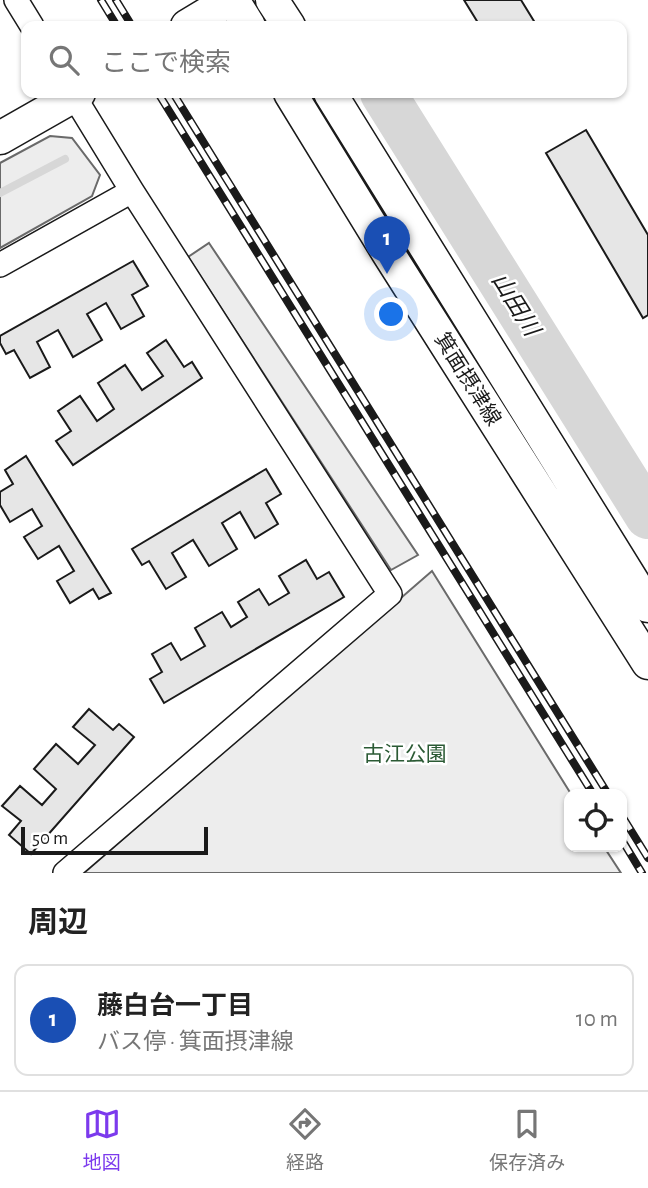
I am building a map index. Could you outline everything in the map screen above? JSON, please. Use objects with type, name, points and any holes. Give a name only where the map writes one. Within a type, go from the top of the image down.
[{"type":"main road","points":[[195,21],[231,0],[246,21]]},
{"type":"main road","points":[[272,0],[286,21]]},
{"type":"main road","points":[[0,138],[68,98]]},
{"type":"main road","name":"箕面摂津線","points":[[293,98],[403,277],[648,663]]},
{"type":"main road","name":"箕面摂津線","points":[[333,98],[648,606]]},
{"type":"street","points":[[16,0],[29,21]]},
{"type":"street","points":[[65,873],[390,593],[132,191],[77,98]]},
{"type":"street","points":[[0,265],[132,191]]},
{"type":"shaded area","points":[[305,98],[313,98],[648,635]]},
{"type":"shaded area","points":[[50,136],[72,138],[100,175],[92,196],[0,248],[0,163]]},
{"type":"shaded area","points":[[209,243],[418,555],[391,570],[188,257]]},
{"type":"shaded area","name":"古江公園","points":[[432,571],[568,789],[564,789],[564,852],[607,852],[621,873],[84,873]]},
{"type":"building","points":[[464,0],[521,0],[534,21],[477,21]]},
{"type":"building","points":[[586,130],[648,235],[648,315],[643,318],[546,153]]},
{"type":"building","points":[[133,261],[148,286],[132,295],[144,316],[121,329],[106,303],[87,314],[102,340],[73,357],[58,330],[37,342],[50,367],[30,378],[14,350],[6,354],[0,343],[0,336]]},
{"type":"building","points":[[166,340],[184,367],[192,362],[202,378],[73,465],[56,441],[71,431],[58,411],[80,396],[97,421],[114,409],[98,383],[125,365],[142,390],[163,376],[147,353]]},
{"type":"building","points":[[26,456],[111,593],[99,599],[93,589],[70,603],[57,581],[74,571],[59,546],[38,559],[24,537],[42,526],[32,509],[10,522],[0,505],[0,492],[13,484],[5,470]]},
{"type":"building","points":[[266,469],[281,494],[266,503],[278,524],[255,538],[240,512],[222,523],[237,549],[209,566],[193,540],[172,553],[186,577],[166,589],[149,561],[142,565],[132,549]]},
{"type":"building","points":[[306,560],[317,579],[329,572],[344,597],[164,703],[150,679],[162,672],[152,654],[171,643],[181,660],[205,646],[195,628],[222,612],[231,627],[247,617],[238,602],[259,589],[269,605],[289,593],[279,576]]},
{"type":"building","points":[[89,709],[113,730],[119,724],[134,737],[31,854],[9,835],[21,821],[2,806],[20,786],[42,805],[56,789],[34,769],[56,744],[78,764],[95,745],[73,727]]},
{"type":"waterway","name":"山田川","points":[[386,98],[648,516]]},
{"type":"waterway","points":[[0,193],[65,159]]},
{"type":"railway","points":[[101,0],[114,21]]},
{"type":"railway","points":[[116,0],[129,21]]},
{"type":"railway","points":[[161,98],[590,789]]},
{"type":"railway","points":[[176,98],[605,789]]},
{"type":"railway","points":[[627,824],[648,858]]},
{"type":"railway","points":[[627,848],[642,873]]},
{"type":"place","name":"藤白台一丁目","points":[[387,274]]}]
